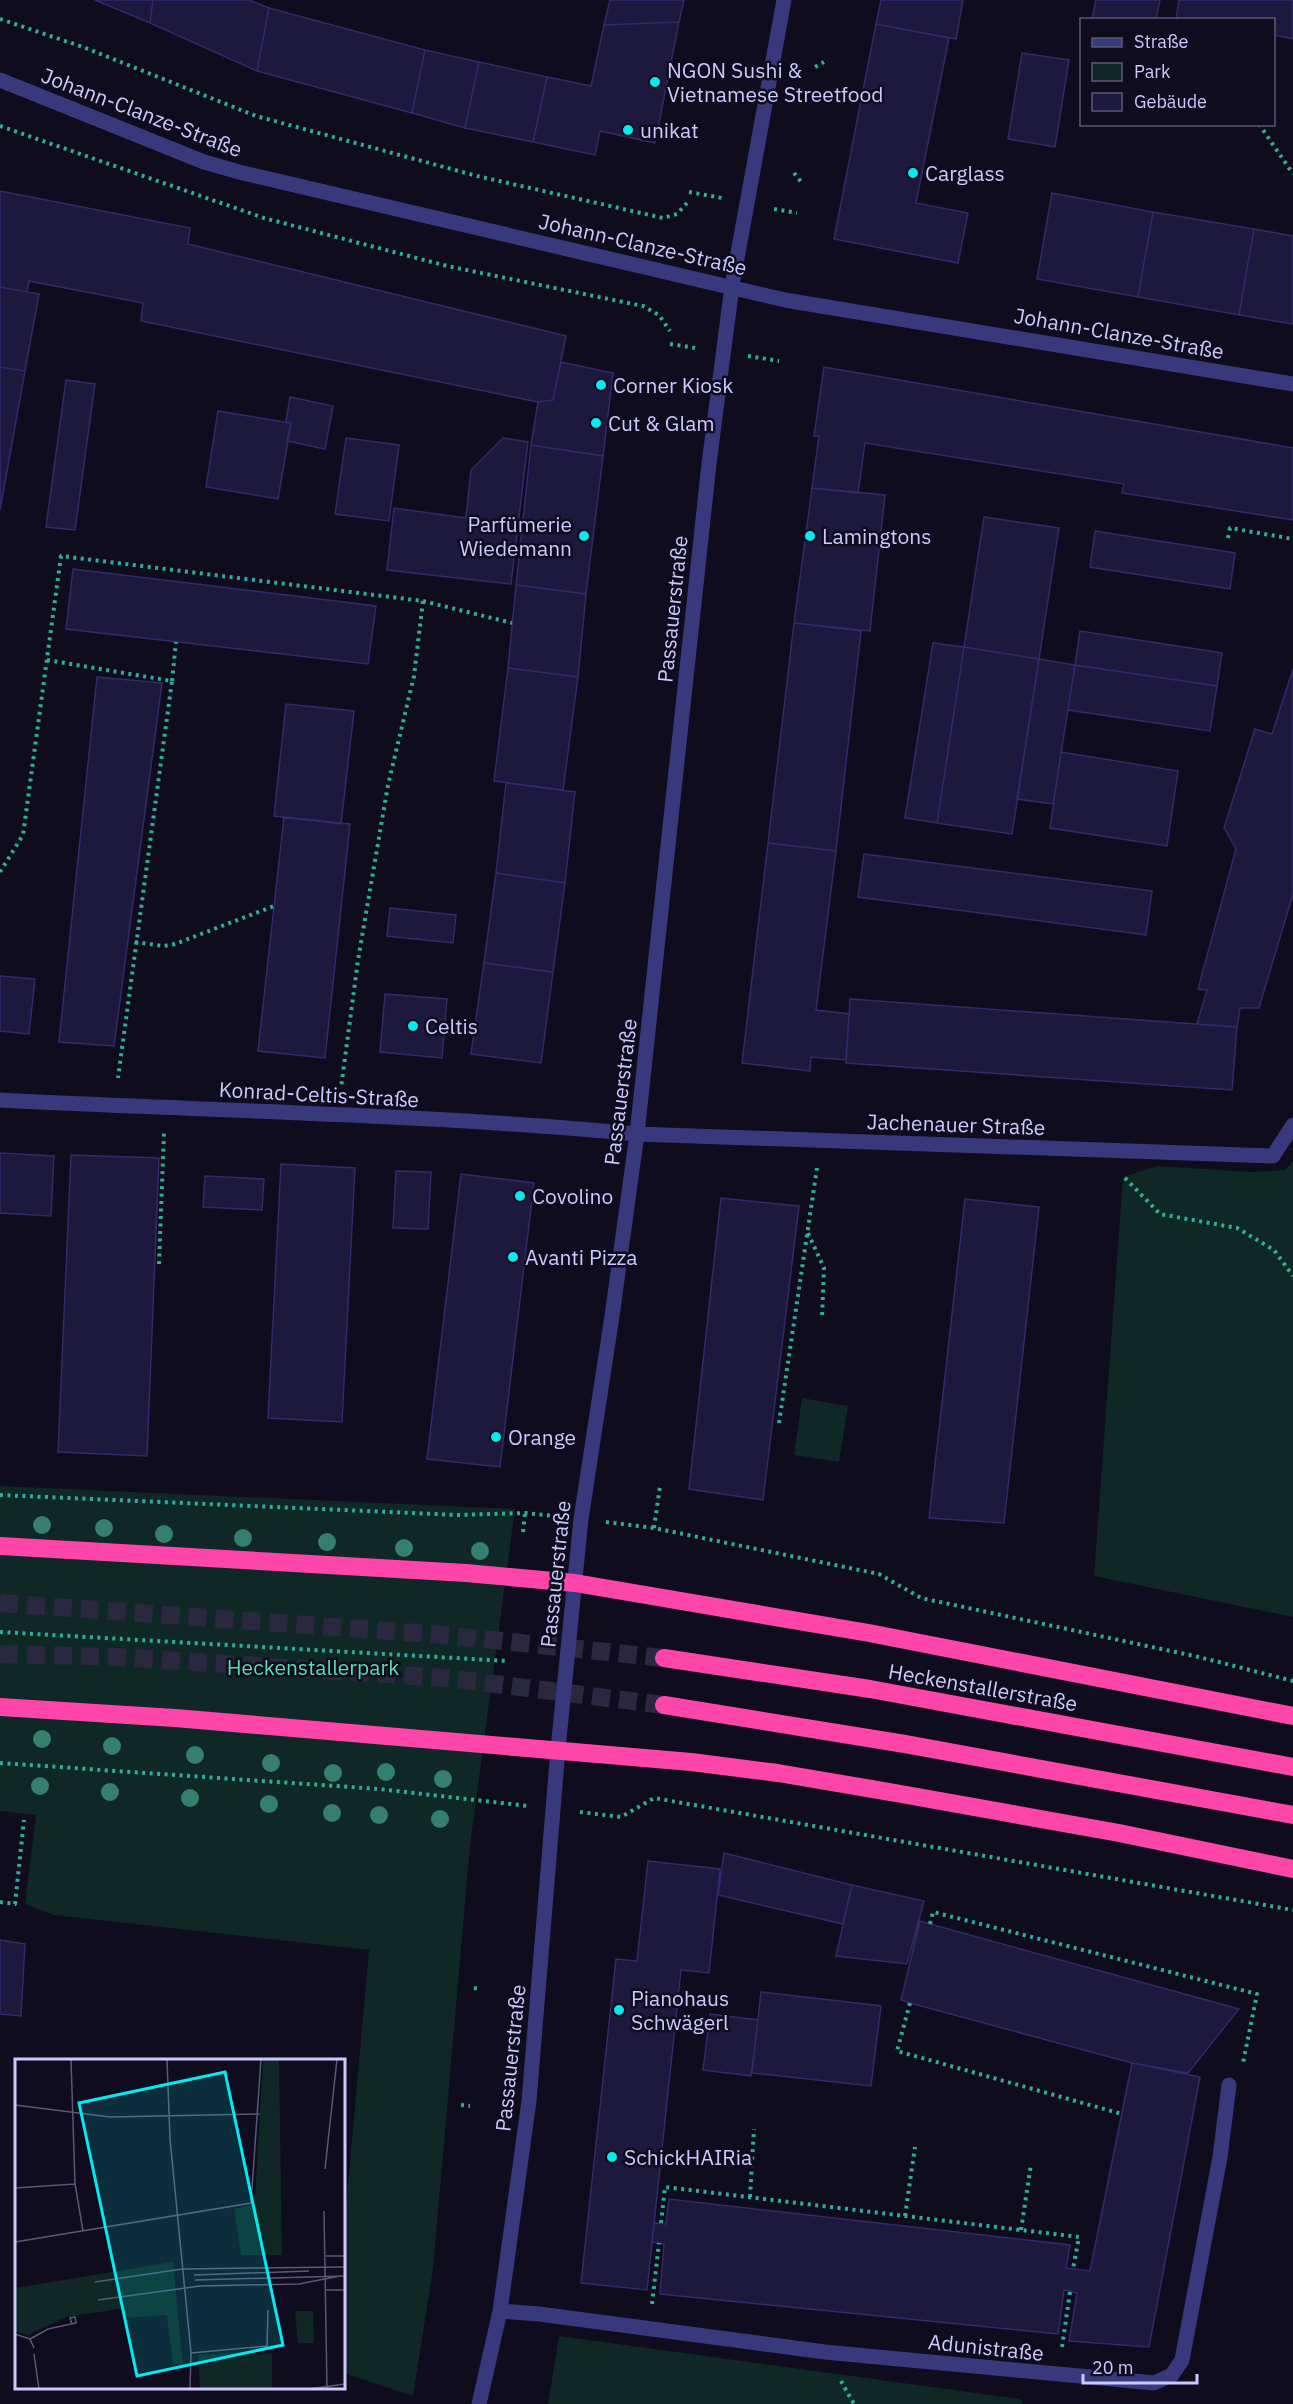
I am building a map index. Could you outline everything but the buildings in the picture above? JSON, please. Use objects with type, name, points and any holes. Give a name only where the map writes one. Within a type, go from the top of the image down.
[{"type":"highway","points":[[0,1546],[466,1573],[575,1583],[869,1633],[1293,1716]]},
{"type":"highway","name":"Heckenstallerstraße","points":[[664,1658],[870,1689],[1293,1767]]},
{"type":"highway","points":[[664,1705],[905,1744],[1293,1815]]},
{"type":"highway","points":[[0,1707],[175,1718],[691,1762],[778,1773],[1119,1833],[1293,1869]]},
{"type":"street","name":"Passauerstraße","points":[[478,2404],[500,2311],[529,2101],[558,1749],[581,1519],[637,1134],[709,464],[732,286],[784,0]]},
{"type":"street","name":"Johann-Clanze-Straße","points":[[0,80],[204,162],[243,173],[785,300],[1293,384]]},
{"type":"street","name":"Konrad-Celtis-Straße","points":[[0,1100],[581,1129],[637,1134]]},
{"type":"street","name":"Jachenauer Straße","points":[[637,1134],[1273,1156],[1293,1125]]},
{"type":"street","name":"Adunistraße","points":[[500,2311],[650,2328],[825,2352],[1154,2383],[1172,2375],[1182,2360],[1220,2157],[1229,2085]]},
{"type":"path","points":[[0,19],[83,47],[256,116],[441,166],[663,218],[677,214],[687,203]]},
{"type":"path","points":[[815,66],[824,62]]},
{"type":"path","points":[[0,126],[264,218],[447,266],[643,306],[659,315],[670,331]]},
{"type":"path","points":[[1260,126],[1293,174]]},
{"type":"path","points":[[794,173],[802,183]]},
{"type":"path","points":[[1228,538],[1230,528],[1293,539]]},
{"type":"path","points":[[0,872],[23,835],[61,556],[423,601],[512,623]]},
{"type":"path","points":[[337,1116],[358,960],[388,785],[414,676],[423,601]]},
{"type":"path","points":[[115,1106],[176,642]]},
{"type":"path","points":[[47,660],[172,681]]},
{"type":"path","points":[[135,942],[163,946],[176,944],[274,906]]},
{"type":"path","points":[[159,1264],[165,1108]]},
{"type":"path","points":[[780,1423],[821,1140]]},
{"type":"path","points":[[1123,1177],[1160,1214],[1237,1228],[1274,1250],[1293,1276]]},
{"type":"path","points":[[807,1233],[824,1268],[822,1317]]},
{"type":"path","points":[[660,1486],[654,1528],[879,1574],[921,1598],[1199,1657],[1293,1681]]},
{"type":"path","points":[[0,1495],[458,1515],[525,1513],[523,1532]]},
{"type":"path","points":[[0,1632],[507,1661]]},
{"type":"path","points":[[0,1763],[379,1789],[492,1801]]},
{"type":"path","points":[[621,1817],[654,1798],[1293,1910]]},
{"type":"path","points":[[0,1902],[15,1904],[24,1820]]},
{"type":"path","points":[[930,1924],[933,1912],[1257,1994],[1240,2079],[1229,2085]]},
{"type":"path","points":[[474,1988],[481,1989]]},
{"type":"path","points":[[910,2003],[897,2051],[1122,2114]]},
{"type":"path","points":[[461,2105],[471,2106]]},
{"type":"path","points":[[750,2197],[754,2129]]},
{"type":"path","points":[[905,2216],[915,2147]]},
{"type":"path","points":[[1021,2230],[1031,2164]]},
{"type":"path","points":[[661,2223],[665,2187],[1078,2237],[1074,2269]]},
{"type":"path","points":[[650,2328],[659,2243]]},
{"type":"path","points":[[1058,2375],[1070,2292]]},
{"type":"green space","points":[[1293,1161],[1293,1617],[1094,1576],[1123,1177],[1157,1166],[1252,1172],[1285,1170]]},
{"type":"green space","points":[[802,1398],[848,1406],[839,1462],[794,1455]]},
{"type":"green space","name":"Heckenstallerpark","points":[[0,1486],[515,1509],[470,1846],[433,2269],[413,2396],[345,2373],[345,2218],[369,1950],[53,1915],[25,1904],[36,1815],[0,1811]]},
{"type":"green space","points":[[559,2336],[1020,2399],[1023,2404],[548,2404]]},
{"type":"tunnel","points":[[0,1603],[445,1635],[664,1658]]},
{"type":"tunnel","points":[[0,1654],[116,1657],[446,1678],[664,1705]]},
{"type":"place","name":"NGON Sushi & Vietnamese Streetfood","points":[[655,82]]},
{"type":"place","name":"unikat","points":[[628,130]]},
{"type":"place","name":"Carglass","points":[[913,173]]},
{"type":"place","name":"Corner Kiosk","points":[[601,385]]},
{"type":"place","name":"Cut & Glam","points":[[596,423]]},
{"type":"place","name":"Parfümerie Wiedemann","points":[[584,536]]},
{"type":"place","name":"Lamingtons","points":[[810,536]]},
{"type":"place","name":"Celtis","points":[[413,1026]]},
{"type":"place","name":"Covolino","points":[[520,1196]]},
{"type":"place","name":"Avanti Pizza","points":[[513,1257]]},
{"type":"place","name":"Orange","points":[[496,1437]]},
{"type":"place","name":"Pianohaus Schwägerl","points":[[619,2010]]},
{"type":"place","name":"SchickHAIRia","points":[[612,2157]]}]
